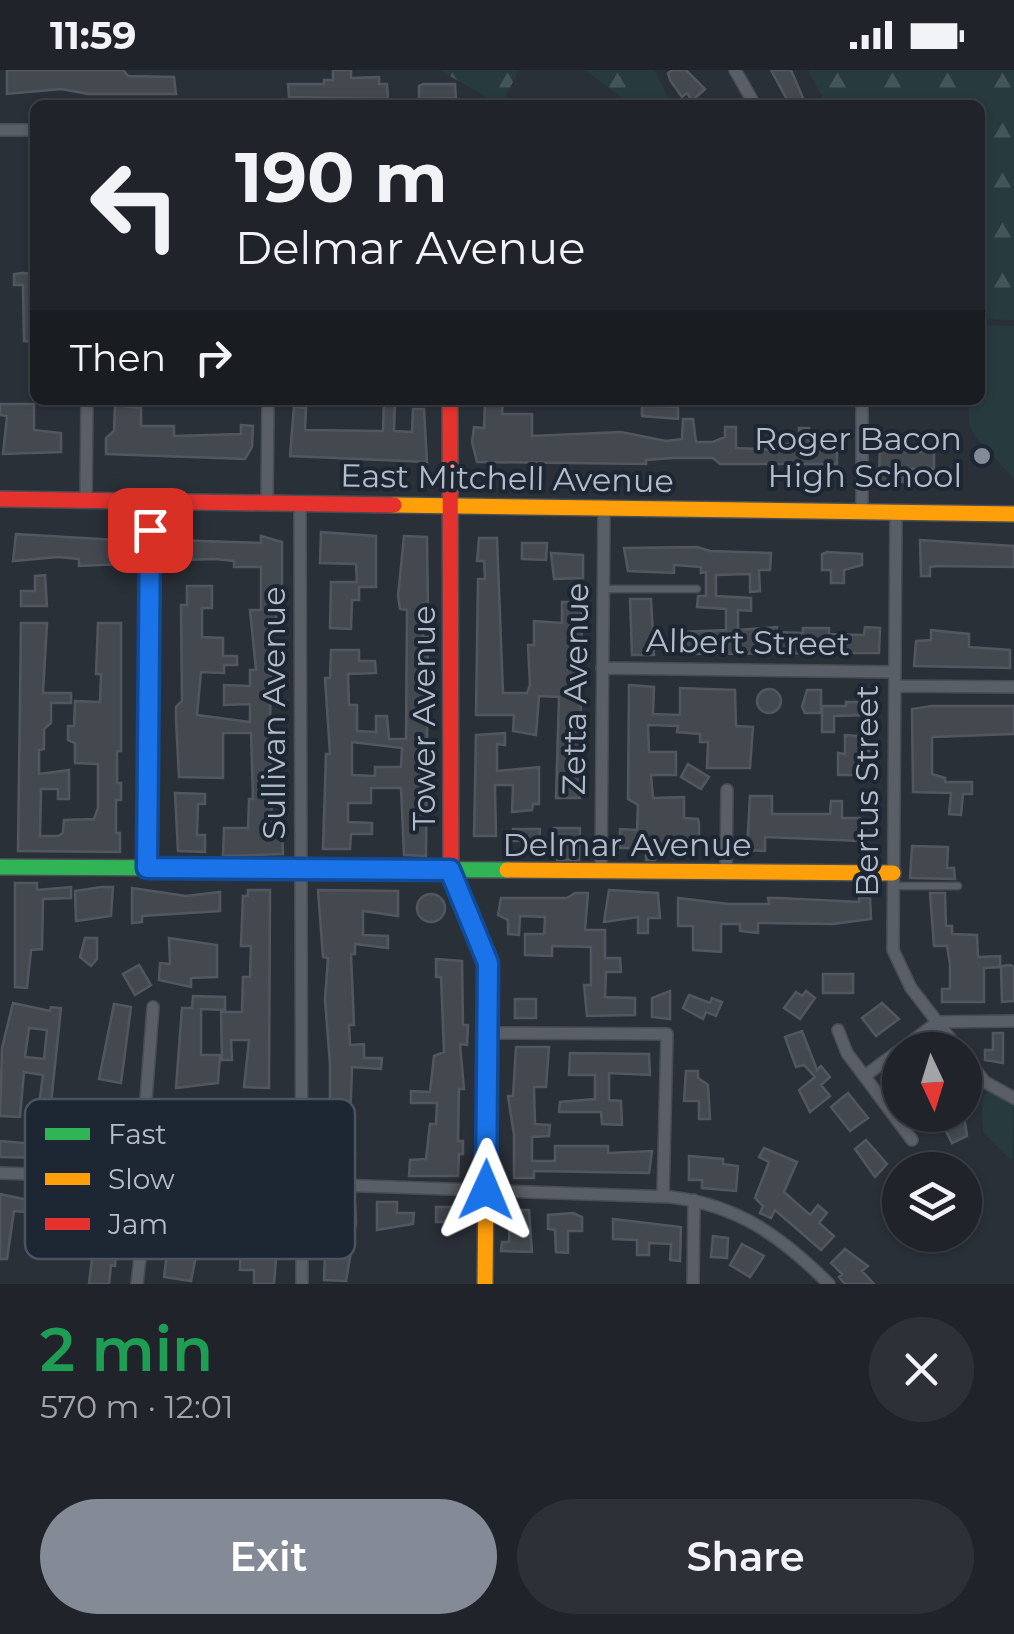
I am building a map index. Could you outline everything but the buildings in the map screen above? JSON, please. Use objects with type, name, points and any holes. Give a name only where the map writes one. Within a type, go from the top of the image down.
[{"type":"street","points":[[735,70],[752,100]]},
{"type":"street","points":[[0,130],[30,130]]},
{"type":"street","points":[[86,500],[87,405]]},
{"type":"street","points":[[267,502],[268,405]]},
{"type":"street","name":"Tower Avenue","points":[[450,405],[450,870],[488,963],[485,1284]]},
{"type":"street","points":[[862,405],[862,510]]},
{"type":"street","name":"East Mitchell Avenue","points":[[0,499],[1014,514]]},
{"type":"street","points":[[147,868],[150,500]]},
{"type":"street","name":"Sullivan Avenue","points":[[300,502],[300,1099]]},
{"type":"street","name":"Zetta Avenue","points":[[600,872],[604,506]]},
{"type":"street","name":"Bertus Street","points":[[896,510],[893,950],[911,988],[946,1032]]},
{"type":"street","name":"Albert Street","points":[[602,668],[894,672]]},
{"type":"street","points":[[895,686],[1014,686]]},
{"type":"street","points":[[726,873],[727,790]]},
{"type":"street","name":"Delmar Avenue","points":[[0,867],[726,873],[893,880]]},
{"type":"street","points":[[148,1099],[153,1007]]},
{"type":"street","points":[[924,1032],[938,1022],[1014,1021]]},
{"type":"street","points":[[838,1030],[847,1054],[912,1140]]},
{"type":"street","points":[[488,1032],[666,1034],[663,1196]]},
{"type":"street","points":[[866,1075],[882,1063]]},
{"type":"street","points":[[982,1079],[1014,1098]]},
{"type":"street","points":[[0,1173],[25,1174]]},
{"type":"street","points":[[355,1186],[694,1200],[728,1210],[775,1234],[829,1284]]},
{"type":"street","points":[[693,1284],[694,1200]]},
{"type":"street","points":[[137,1284],[139,1259]]},
{"type":"street","name":"Sullivan Avenue","points":[[302,1259],[302,1284]]},
{"type":"lane","points":[[603,589],[697,589]]},
{"type":"lane","points":[[893,880],[958,886]]},
{"type":"green space","points":[[439,70],[519,70],[504,100],[492,100]]},
{"type":"green space","points":[[585,70],[654,70],[669,100],[625,100]]},
{"type":"green space","points":[[808,70],[1014,70],[1014,320],[985,319],[985,100],[824,100]]},
{"type":"green space","points":[[985,325],[1014,326],[1014,479],[975,436],[969,423],[968,405],[985,405]]},
{"type":"green space","points":[[991,1087],[1014,1098],[1012,1161],[983,1132],[982,1099]]},
{"type":"traffic: fast","points":[[0,867],[507,870]]},
{"type":"traffic: slow","points":[[394,505],[1014,514]]},
{"type":"traffic: slow","points":[[507,870],[893,873]]},
{"type":"traffic: slow","points":[[451,875],[488,963],[485,1284]]},
{"type":"traffic: jam","points":[[450,405],[451,875]]},
{"type":"traffic: jam","points":[[0,499],[394,505]]},
{"type":"place","name":"Roger Bacon High School","points":[[982,456]]},
{"type":"route","points":[[150,530],[147,868],[450,870],[488,963],[486,1190]]}]
